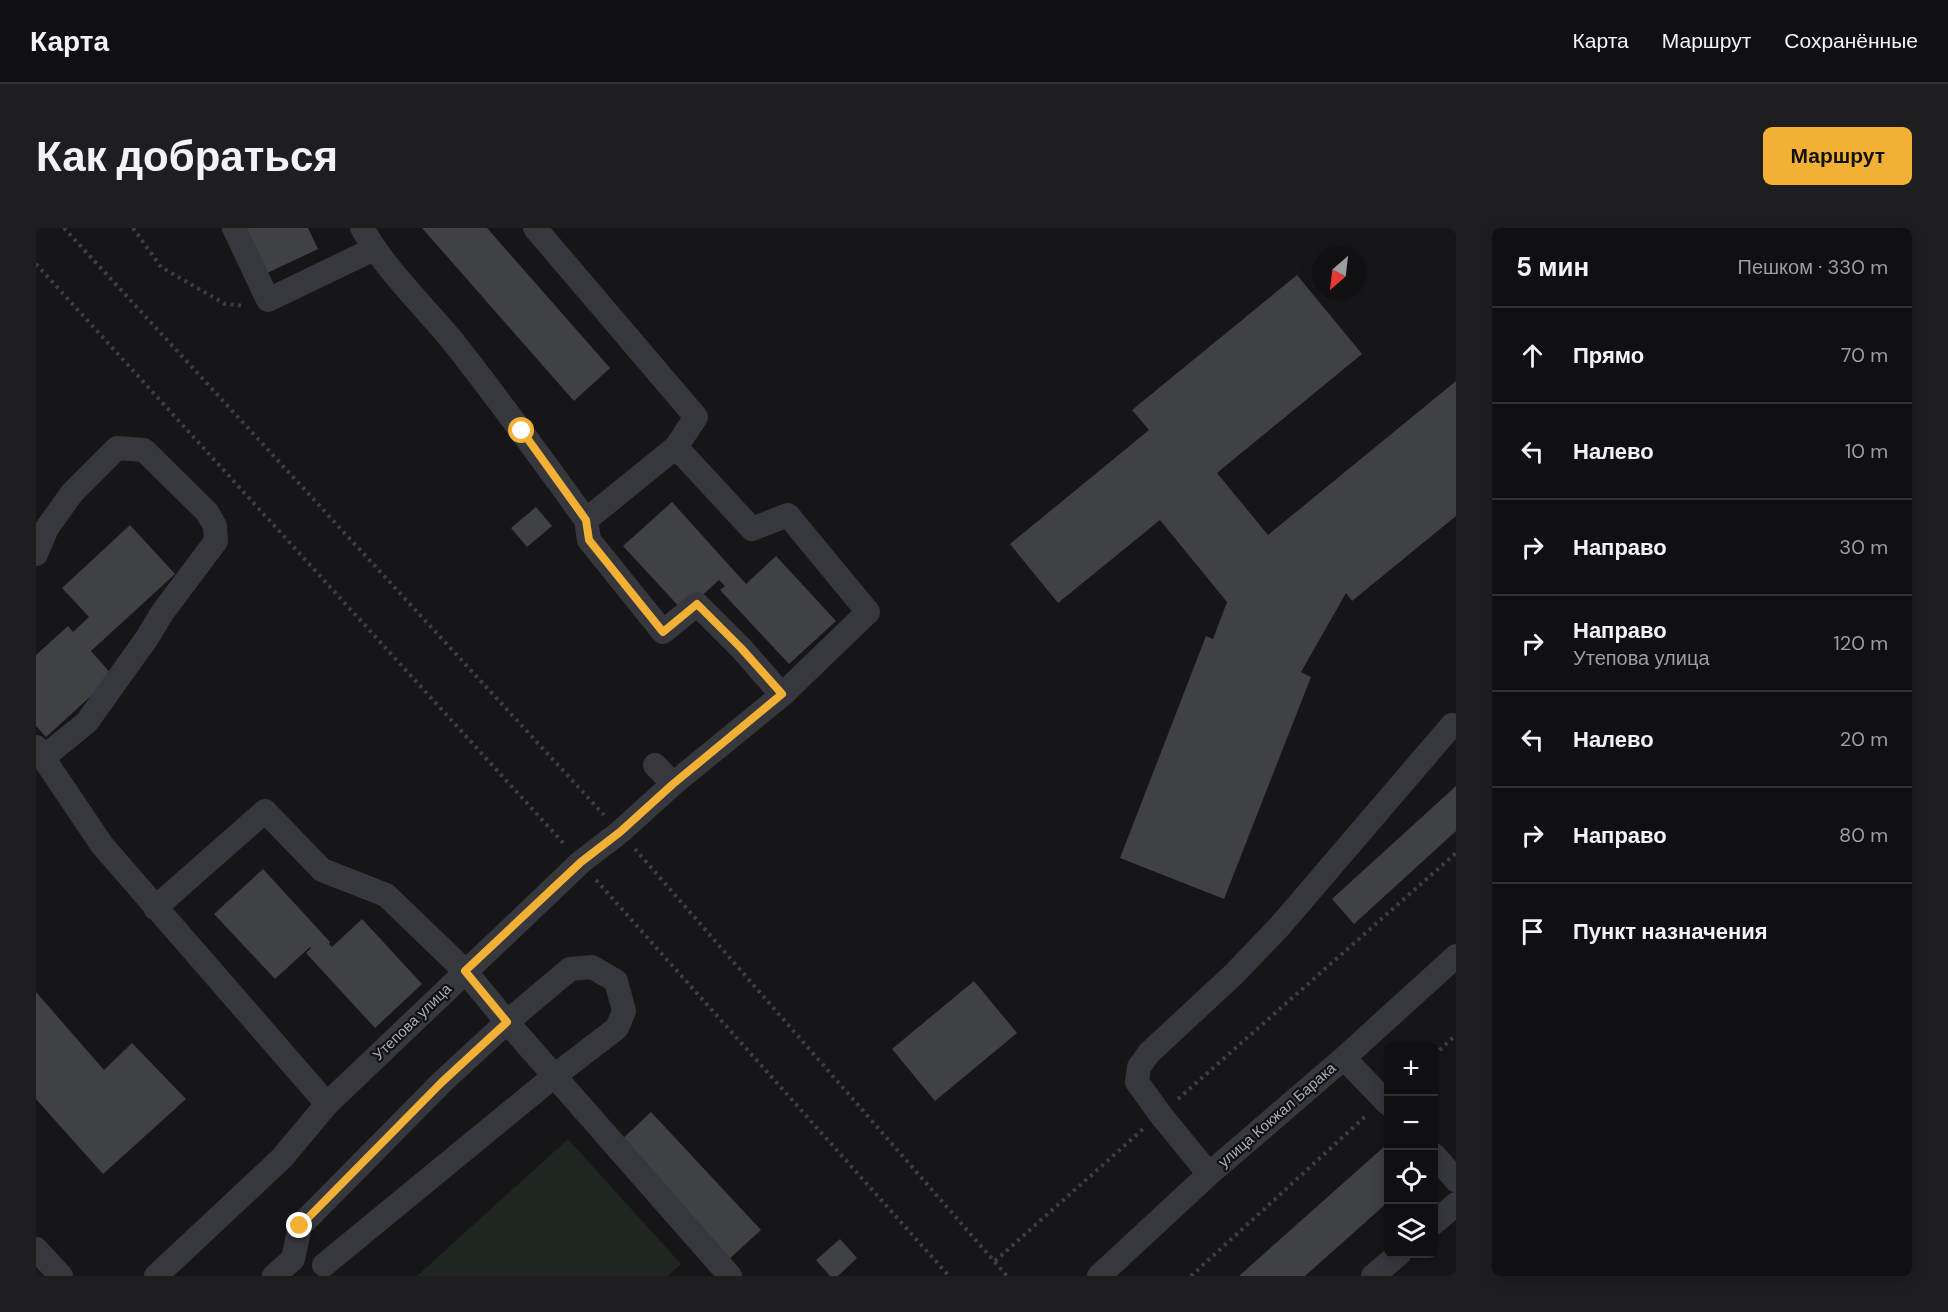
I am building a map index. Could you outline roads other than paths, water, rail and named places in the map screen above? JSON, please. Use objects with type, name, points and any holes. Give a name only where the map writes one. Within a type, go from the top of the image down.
[{"type":"street","points":[[234,228],[268,300],[374,249]]},
{"type":"street","points":[[362,228],[374,249],[450,339],[522,431],[586,520],[589,540],[663,632],[697,604],[782,694]]},
{"type":"street","points":[[535,228],[696,417],[676,447],[586,520]]},
{"type":"street","name":"Утепова улица","points":[[156,1276],[282,1158],[327,1104],[581,862],[620,832],[673,784],[782,694],[868,612],[788,515],[752,529],[676,447]]},
{"type":"street","points":[[36,554],[47,528],[72,493],[117,448],[144,450],[207,512],[215,526],[216,541],[87,722],[40,752],[102,845],[327,1104]]},
{"type":"street","points":[[1209,1174],[1137,1082],[1139,1067],[1149,1053],[1234,974],[1280,926],[1452,725]]},
{"type":"street","points":[[655,765],[673,784]]},
{"type":"street","points":[[155,908],[265,811],[322,870],[386,896],[465,971],[716,1271]]},
{"type":"street","name":"улица Кокжал Барака","points":[[1099,1276],[1209,1174],[1344,1058],[1456,956]]},
{"type":"street","points":[[274,1276],[293,1259],[300,1226],[442,1082],[507,1022],[570,969],[591,967],[616,981],[624,1011],[617,1028],[553,1077],[329,1270],[293,1259]]},
{"type":"street","points":[[1344,1058],[1384,1099]]},
{"type":"street","points":[[1438,1160],[1456,1180]]},
{"type":"street","points":[[1438,1220],[1456,1204]]},
{"type":"street","points":[[36,1249],[61,1276]]},
{"type":"street","points":[[1373,1276],[1394,1258]]}]
